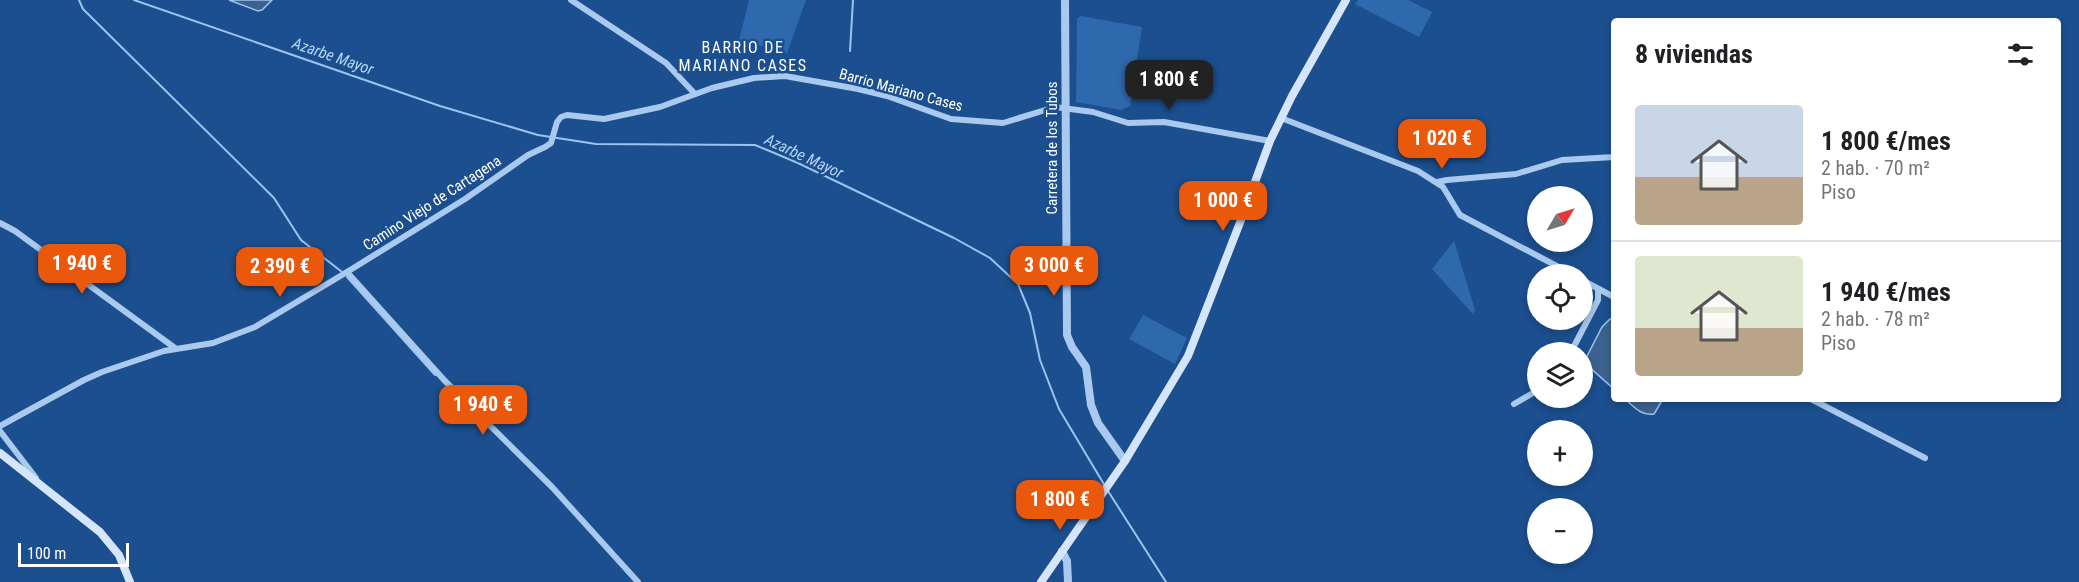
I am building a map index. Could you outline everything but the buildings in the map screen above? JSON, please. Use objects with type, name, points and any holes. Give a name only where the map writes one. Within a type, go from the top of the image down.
[{"type":"main road","points":[[1041,582],[1125,461],[1188,356],[1270,141],[1346,0]]},
{"type":"main road","points":[[0,453],[86,519],[119,555],[130,582]]},
{"type":"street","points":[[571,0],[666,63],[695,94]]},
{"type":"street","name":"Carretera de los Tubos","points":[[1065,0],[1066,335],[1086,367],[1091,405],[1098,423],[1125,461]]},
{"type":"street","name":"Barrio Mariano Cases","points":[[551,143],[556,122],[567,115],[604,119],[660,108],[695,94],[754,78],[785,76],[887,96],[951,119],[1003,123],[1055,107],[1093,112],[1128,123],[1164,122],[1270,141]]},
{"type":"street","points":[[1281,118],[1418,171],[1437,182],[1450,195],[1460,215],[1553,264]]},
{"type":"street","name":"Camino Viejo de Cartagena","points":[[0,426],[84,380],[154,353],[213,343],[235,336],[347,272],[465,199],[516,163],[551,143]]},
{"type":"street","points":[[1437,182],[1516,174],[1562,160],[1611,157]]},
{"type":"street","points":[[0,223],[15,231],[176,348]]},
{"type":"street","points":[[347,272],[446,381],[552,487],[638,582]]},
{"type":"street","points":[[1593,286],[1611,296]]},
{"type":"street","points":[[1576,342],[1598,300],[1598,289]]},
{"type":"street","points":[[1514,404],[1527,396]]},
{"type":"street","points":[[1817,402],[1925,458]]},
{"type":"street","points":[[0,431],[39,482]]},
{"type":"street","points":[[1062,551],[1067,561],[1068,582]]},
{"type":"shaded area","points":[[229,0],[272,0],[258,11]]},
{"type":"shaded area","points":[[749,0],[806,0],[787,53],[739,40]]},
{"type":"shaded area","points":[[1358,0],[1408,0],[1432,12],[1419,37],[1355,4]]},
{"type":"shaded area","points":[[1081,16],[1142,27],[1130,106],[1121,110],[1076,102],[1077,19]]},
{"type":"shaded area","points":[[1454,241],[1475,310],[1473,314],[1432,269]]},
{"type":"shaded area","points":[[1143,315],[1187,338],[1175,364],[1129,339]]},
{"type":"shaded area","points":[[1611,319],[1611,386],[1593,370],[1593,344],[1602,327]]},
{"type":"shaded area","points":[[1629,402],[1661,402],[1654,414],[1645,414]]},
{"type":"waterway","points":[[79,0],[83,9],[274,198],[301,240],[342,272]]},
{"type":"waterway","name":"Azarbe Mayor","points":[[134,0],[440,106],[538,135],[596,144],[755,145],[798,163],[954,238],[990,258],[1018,284],[1030,313],[1040,360],[1059,409],[1105,486]]},
{"type":"waterway","points":[[850,51],[853,0]]},
{"type":"waterway","points":[[347,277],[435,375]]},
{"type":"waterway","name":"Azarbe Mayor","points":[[1108,491],[1166,582]]},
{"type":"district","name":"BARRIO DE MARIANO CASES","points":[[743,56]]}]
